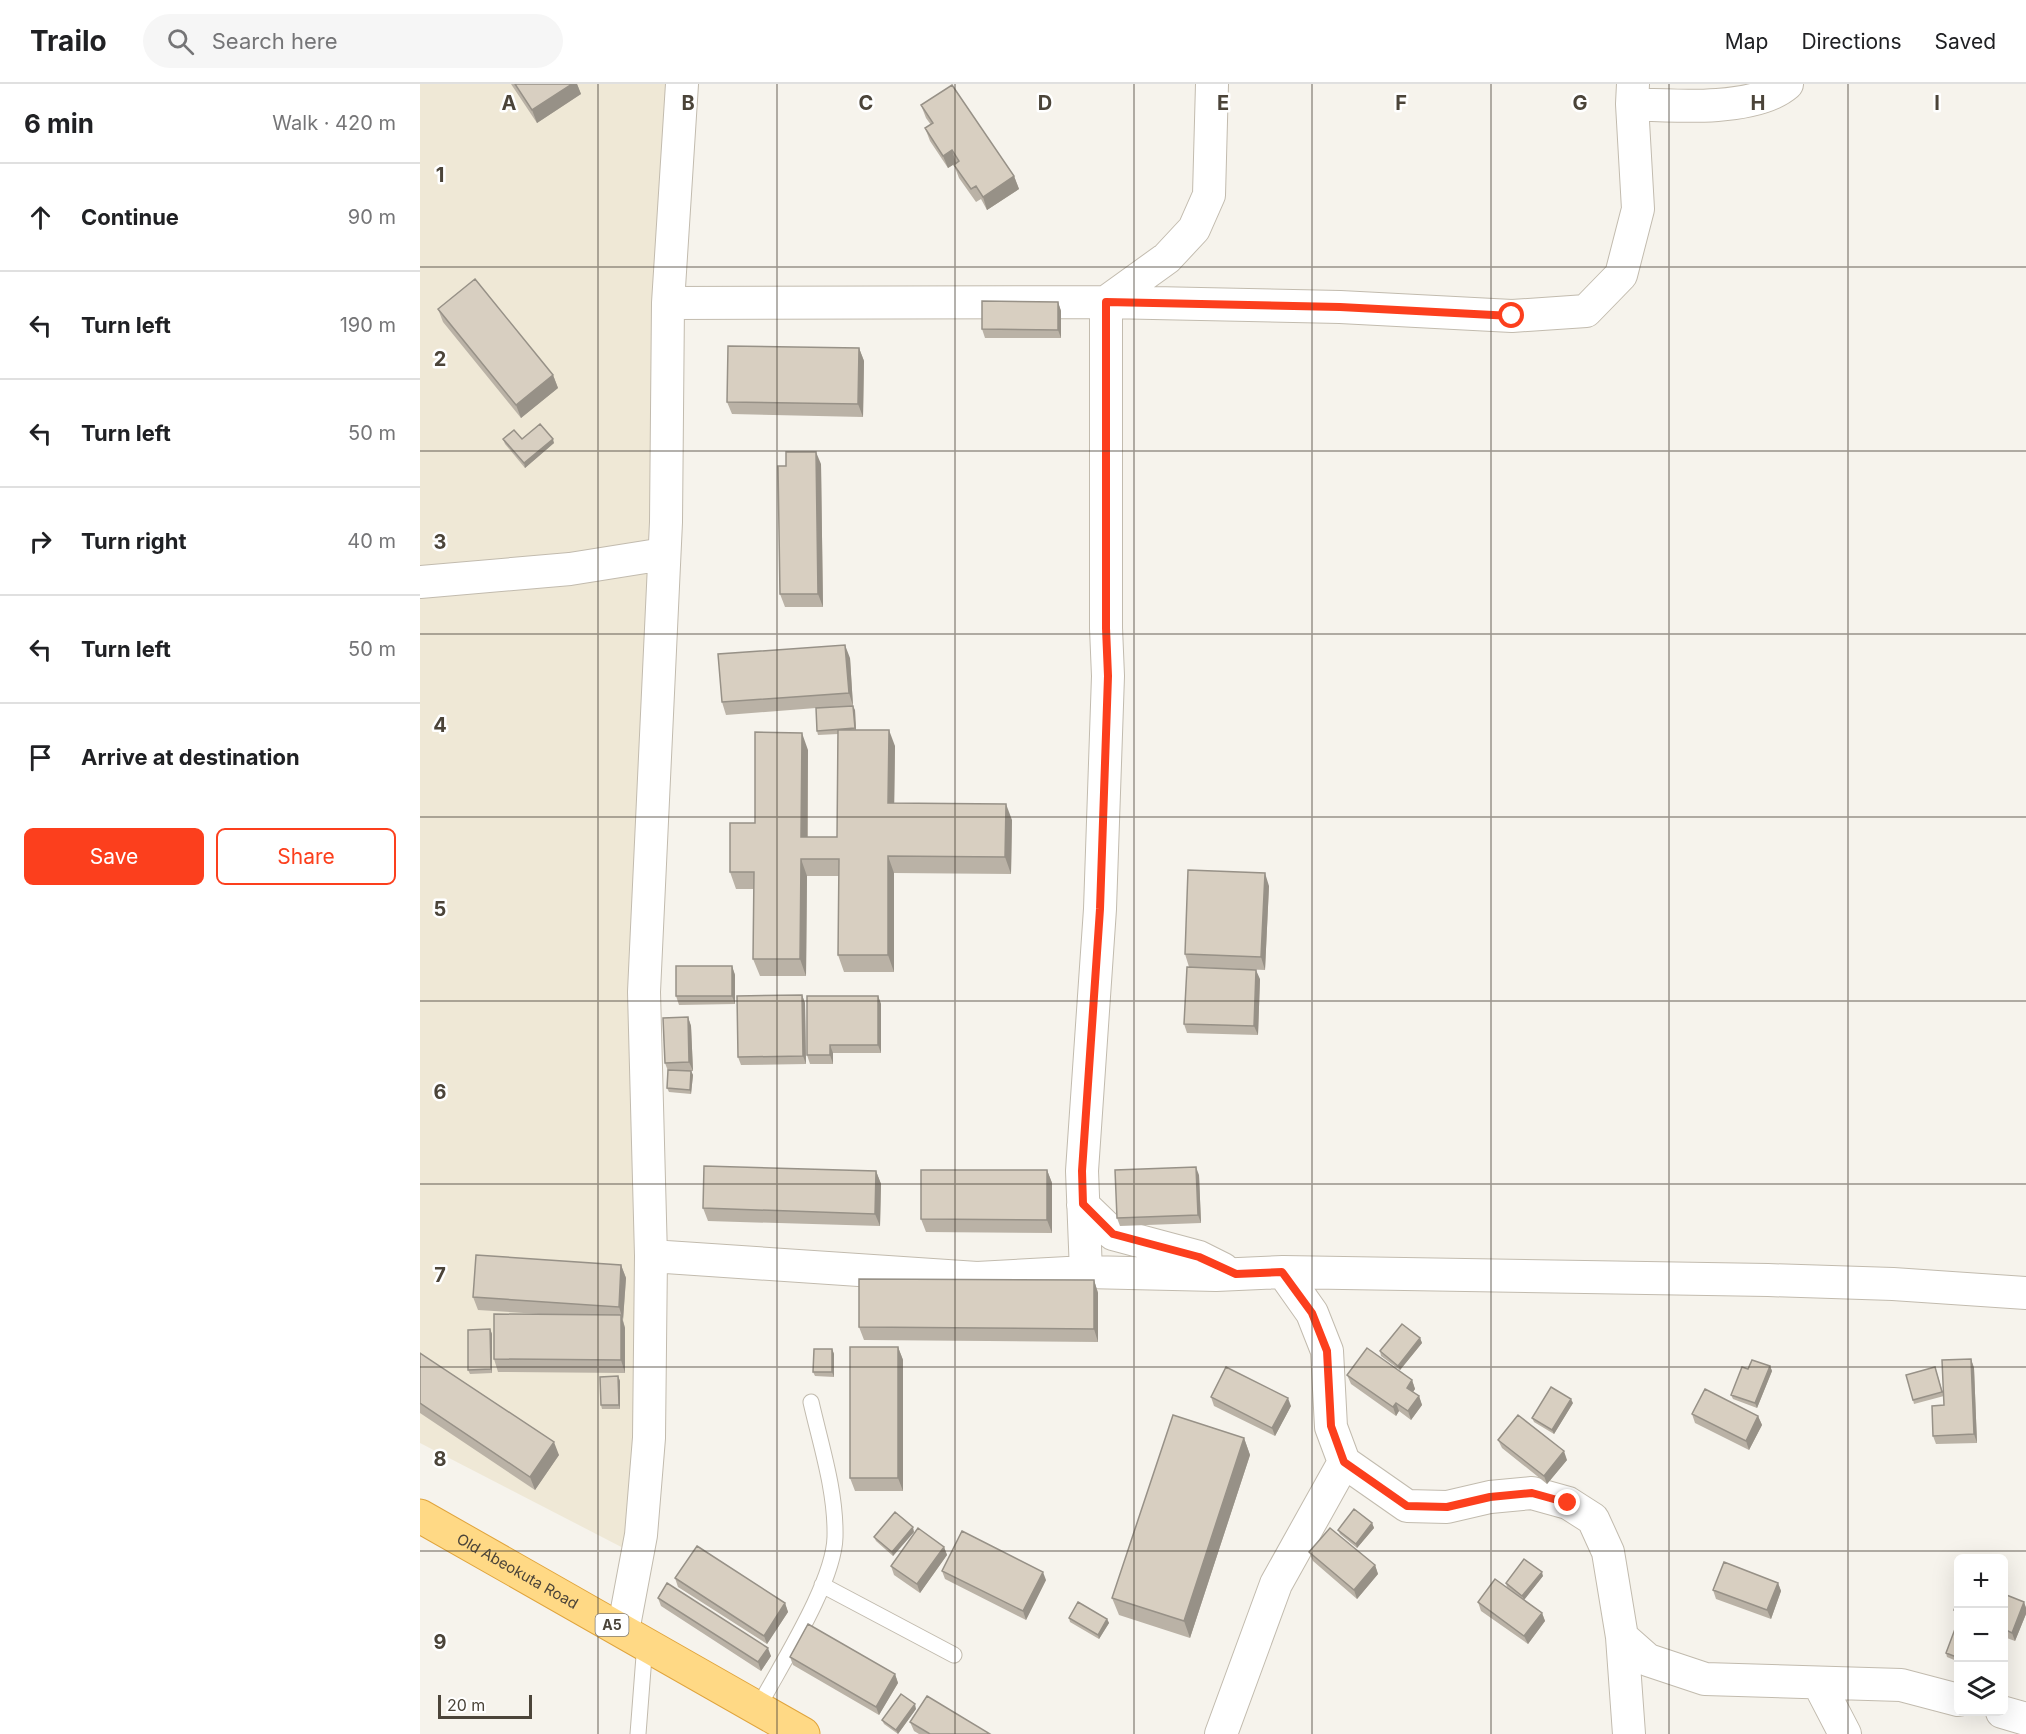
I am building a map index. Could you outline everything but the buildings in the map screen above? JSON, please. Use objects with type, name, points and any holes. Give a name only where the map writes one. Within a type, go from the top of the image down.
[{"type":"highway","name":"Old Abeokuta Road","points":[[420,1516],[803,1734]]},
{"type":"street","points":[[634,1637],[648,1448],[651,1256],[644,992],[664,554],[668,303],[682,84]]},
{"type":"street","points":[[1106,302],[1167,258],[1194,229],[1209,195],[1212,84]]},
{"type":"street","points":[[668,303],[1106,302],[1340,307],[1512,316],[1586,311],[1621,275],[1638,209],[1633,94],[1703,108],[1776,93],[1787,84]]},
{"type":"street","points":[[1086,1272],[1082,1171],[1100,909],[1108,676],[1106,302]]},
{"type":"street","points":[[420,582],[570,569],[664,554]]},
{"type":"street","points":[[1083,1204],[1113,1234],[1199,1257],[1236,1274]]},
{"type":"street","points":[[651,1256],[977,1278],[1086,1272],[1236,1274],[1282,1272],[1779,1280],[1893,1284],[2026,1293]]},
{"type":"street","points":[[1282,1272],[1312,1313],[1327,1351],[1331,1426],[1344,1462],[1407,1506],[1447,1507],[1490,1497],[1532,1493],[1568,1503],[1593,1519],[1608,1552],[1622,1637],[1629,1734]]},
{"type":"street","points":[[1221,1734],[1276,1584],[1344,1462]]},
{"type":"street","points":[[1622,1637],[1648,1660],[1705,1679],[1820,1684],[1901,1684],[1954,1699]]},
{"type":"street","points":[[1820,1684],[1845,1734]]},
{"type":"street","points":[[2008,1714],[2026,1719]]},
{"type":"lane","points":[[758,1708],[815,1603],[835,1539],[830,1483],[811,1402]]},
{"type":"lane","points":[[822,1585],[954,1655]]},
{"type":"lane","points":[[634,1637],[638,1734]]},
{"type":"shaded area","points":[[420,84],[667,84],[631,1552],[420,1443]]},
{"type":"route","points":[[1512,316],[1340,307],[1106,302],[1108,676],[1100,909],[1082,1171],[1083,1204],[1113,1234],[1199,1257],[1236,1274],[1282,1272],[1312,1313],[1327,1351],[1331,1426],[1344,1462],[1407,1506],[1447,1507],[1490,1497],[1532,1493],[1568,1503]]}]
